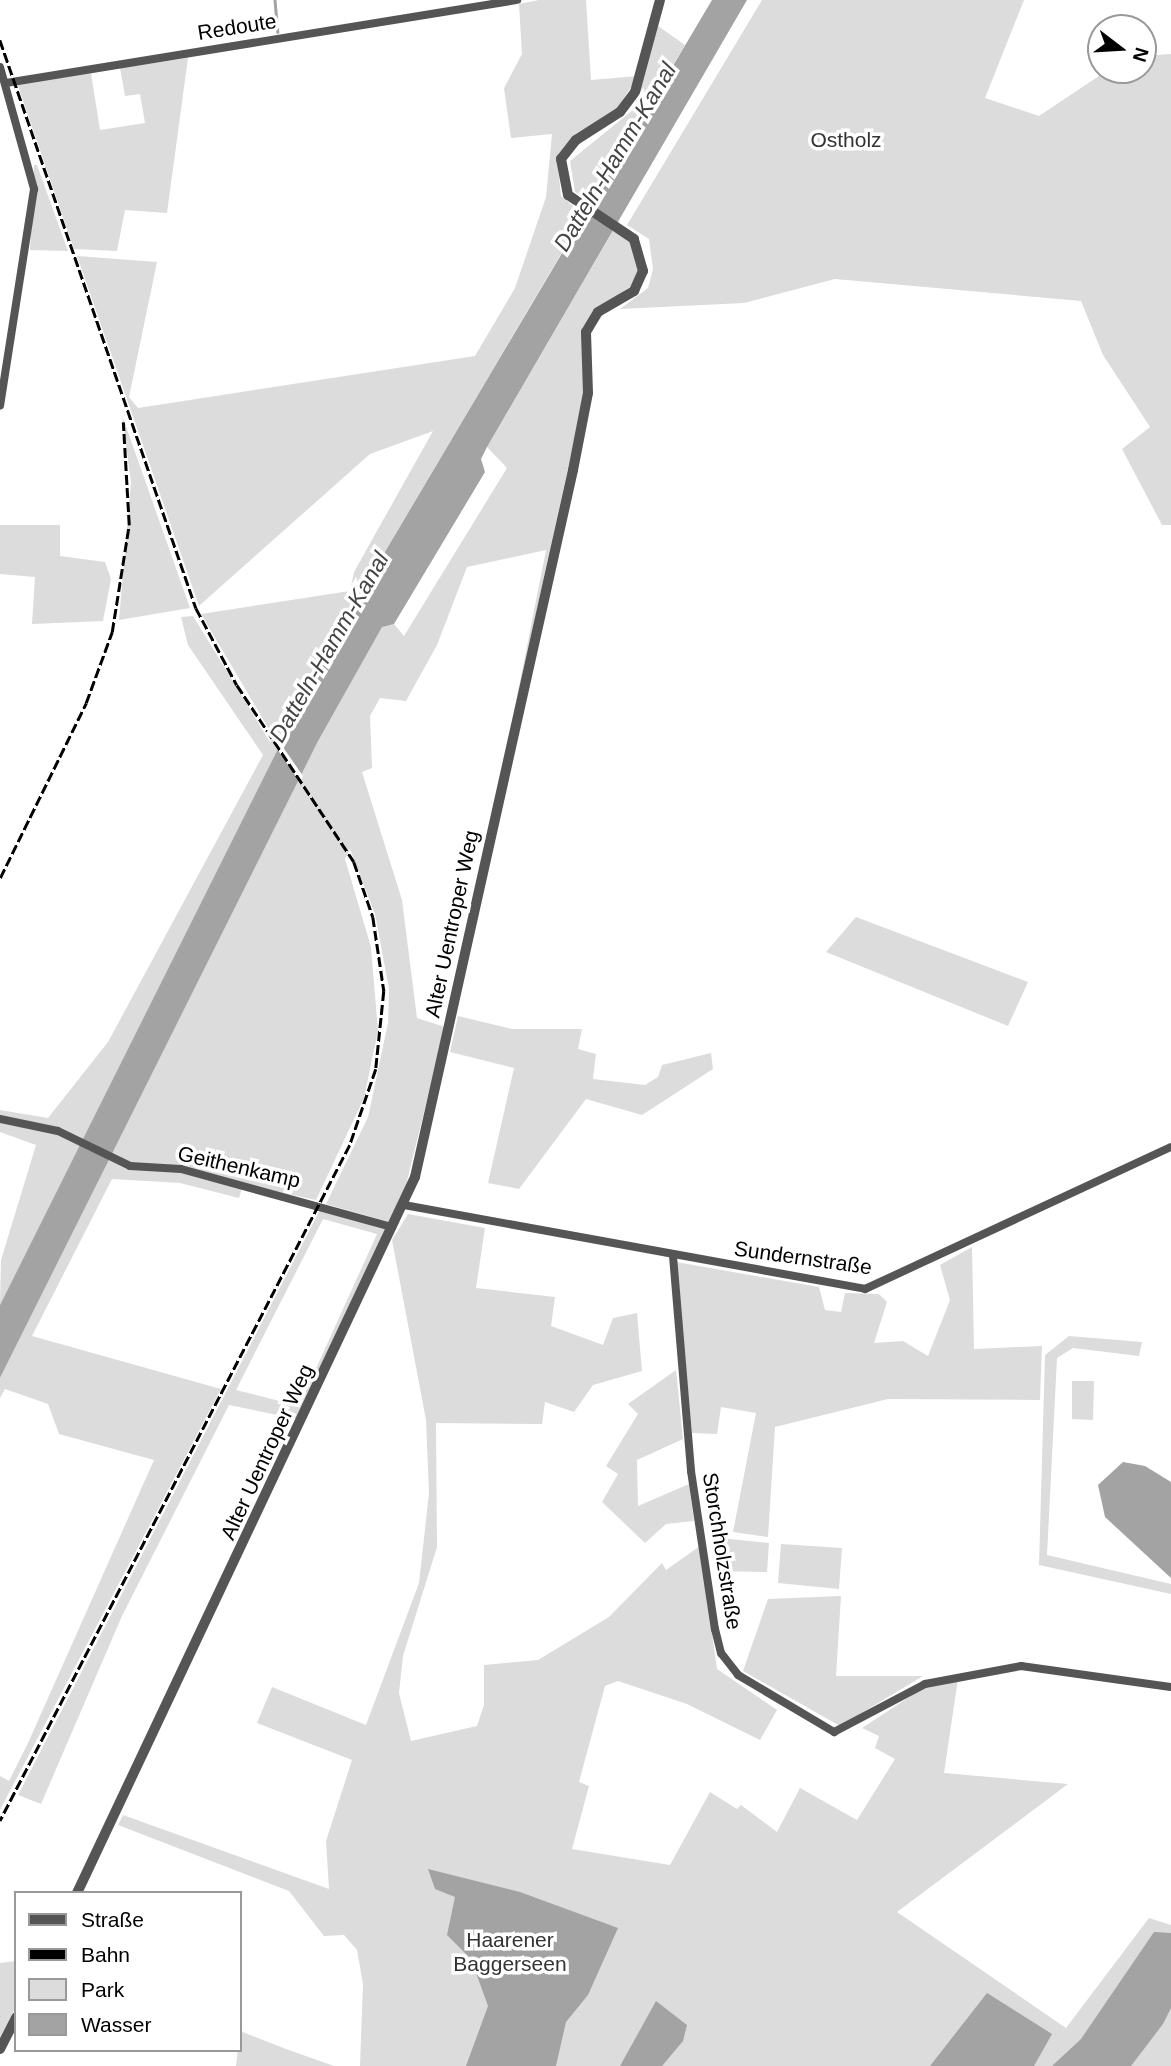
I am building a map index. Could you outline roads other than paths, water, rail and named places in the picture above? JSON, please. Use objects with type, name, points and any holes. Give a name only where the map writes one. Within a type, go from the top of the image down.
[{"type":"street","name":"Redoute","points":[[6,83],[517,0]]},
{"type":"street","name":"Alter Uentroper Weg","points":[[78,1891],[404,1205],[419,1162],[573,470],[588,393],[586,332],[598,313],[639,285],[643,256],[630,236],[575,202],[564,188],[561,159],[629,102],[646,64],[660,0]]},
{"type":"street","points":[[0,67],[34,189],[0,405]]},
{"type":"street","name":"Geithenkamp","points":[[0,1119],[72,1138],[118,1160],[181,1169],[392,1227]]},
{"type":"street","name":"Sundernstraße","points":[[404,1205],[673,1256],[877,1288],[1171,1147]]},
{"type":"street","name":"Storchholzstraße","points":[[673,1256],[691,1471],[715,1629],[721,1653],[738,1675],[834,1732],[925,1684],[1021,1666],[1171,1687]]},
{"type":"street","points":[[0,2049],[14,2021]]},
{"type":"water","points":[[712,0],[747,0],[487,447],[481,459],[485,472],[394,624],[382,627],[317,743],[0,1378],[0,1305],[288,729],[360,594]]},
{"type":"water","points":[[1123,1462],[1145,1466],[1171,1482],[1171,1578],[1105,1517],[1098,1485]]},
{"type":"water","points":[[428,1869],[520,1892],[618,1928],[588,1995],[566,2022],[556,2066],[466,2066],[488,2006],[471,1959],[447,1935],[455,1897],[435,1889]]},
{"type":"water","points":[[1154,1932],[1171,1933],[1171,2008],[1163,2024],[1131,2066],[1052,2066],[1081,2039]]},
{"type":"water","points":[[987,1993],[1052,2034],[1034,2066],[930,2066]]},
{"type":"water","points":[[656,2001],[687,2025],[683,2041],[662,2066],[620,2066]]},
{"type":"waterway","points":[[275,0],[278,32]]},
{"type":"railway","points":[[0,40],[196,608],[237,685],[354,862],[373,917],[384,991],[376,1069],[350,1145],[0,1821]]},
{"type":"railway","points":[[0,878],[86,703],[112,632],[129,525],[123,422]]},
{"type":"park label","name":"Ostholz","points":[[846,140]]},
{"type":"park label","name":"Haarener Baggerseen","points":[[510,1952]]},
{"type":"water label","name":"Datteln-Hamm-Kanal","points":[[615,157]]},
{"type":"water label","name":"Datteln-Hamm-Kanal","points":[[329,647]]}]
